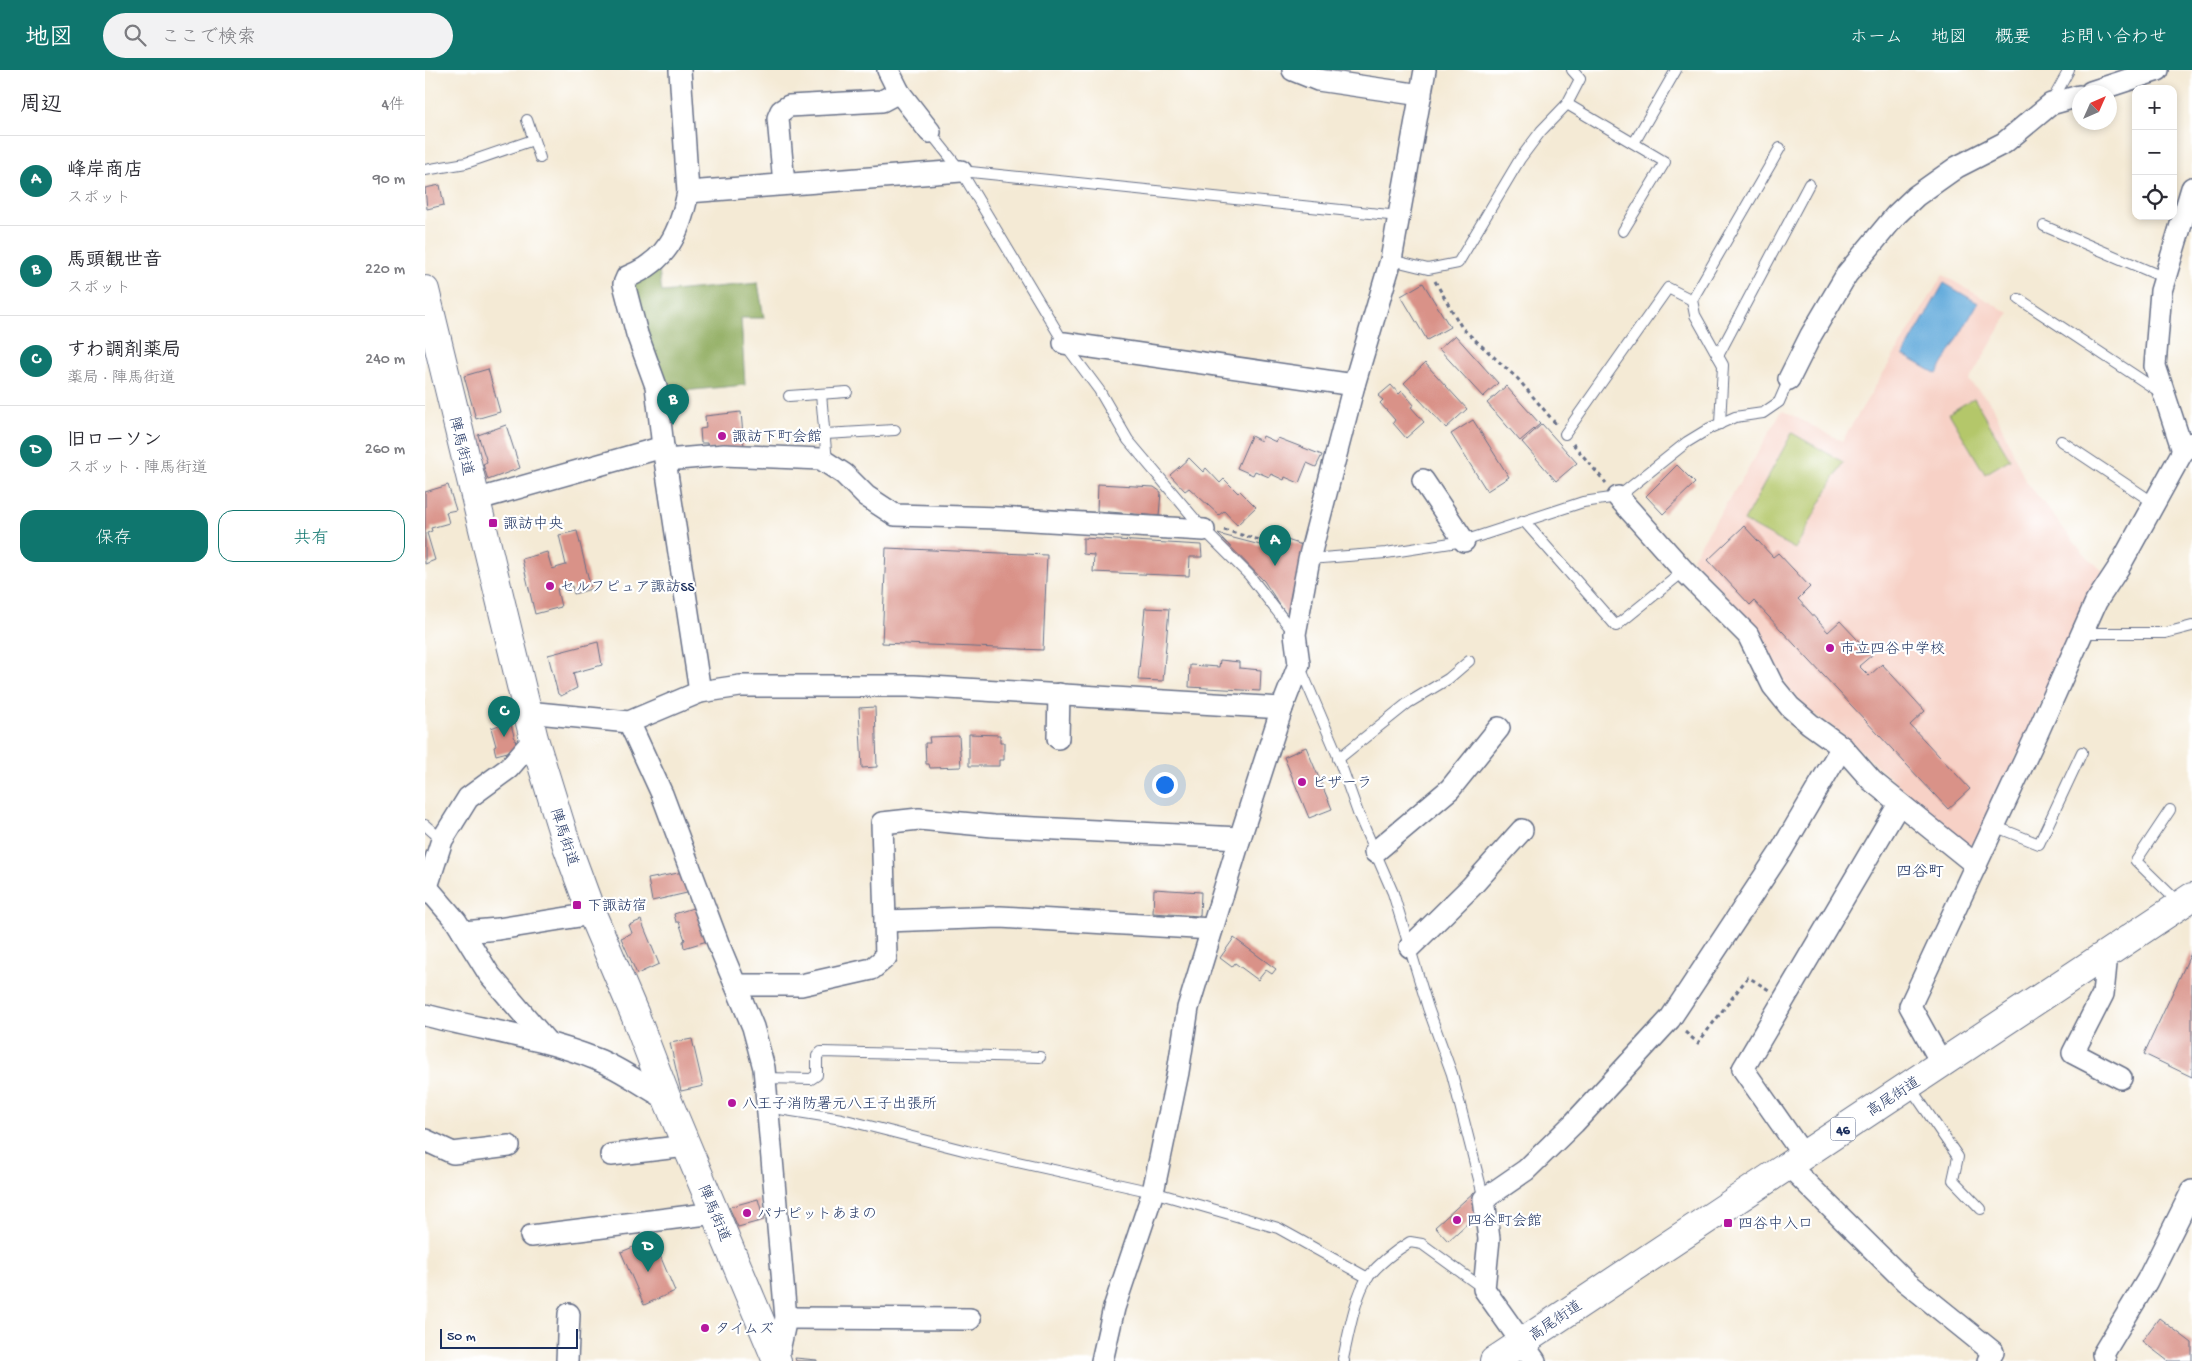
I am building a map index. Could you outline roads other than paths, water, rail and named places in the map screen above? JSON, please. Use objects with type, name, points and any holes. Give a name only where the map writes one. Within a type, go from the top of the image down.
[{"type":"main road","name":"陣馬街道","points":[[425,290],[527,712],[567,846],[686,1146],[777,1361]]},
{"type":"main road","name":"高尾街道","points":[[1494,1361],[1528,1352],[1796,1160],[2186,901]]},
{"type":"street","points":[[680,70],[689,192],[685,211],[675,236],[657,260],[643,270],[627,277],[624,284],[637,334],[656,386],[700,692]]},
{"type":"street","points":[[888,70],[899,92],[930,132]]},
{"type":"street","points":[[1293,70],[1318,80],[1421,94]]},
{"type":"street","points":[[1102,1361],[1114,1308],[1153,1192],[1178,1072],[1187,1008],[1282,708],[1299,664],[1295,634],[1309,559],[1354,385],[1391,260],[1425,70]]},
{"type":"street","points":[[2112,85],[2158,70]]},
{"type":"street","points":[[784,184],[778,118],[781,112],[789,106],[882,101],[899,92]]},
{"type":"street","points":[[1789,379],[1811,335],[1847,274],[1895,216],[1916,196],[1957,166],[2004,143],[2051,104],[2072,98]]},
{"type":"street","points":[[689,192],[961,171]]},
{"type":"street","points":[[1942,1064],[1910,1006],[2096,602],[2119,567],[2187,448],[2164,394],[2155,366],[2161,291],[2192,188]]},
{"type":"street","points":[[1063,343],[1354,385]]},
{"type":"street","points":[[475,500],[665,454],[821,459],[844,474],[866,496],[895,515],[1202,527]]},
{"type":"street","points":[[1423,480],[1464,541]]},
{"type":"street","points":[[1618,497],[1684,571],[1748,635],[1773,686],[1790,707],[1842,747],[1872,781],[1899,804],[1976,865]]},
{"type":"street","points":[[527,712],[629,722],[700,692],[741,686],[914,686],[1282,708]]},
{"type":"street","points":[[1058,738],[1059,694]]},
{"type":"street","points":[[629,722],[662,794],[753,1027],[765,1078],[786,1318],[777,1361]]},
{"type":"street","points":[[1375,852],[1450,789],[1499,728]]},
{"type":"street","points":[[534,739],[509,768],[468,798],[442,840],[425,888],[456,921],[489,974],[547,1042]]},
{"type":"street","points":[[1528,1352],[1484,1289],[1489,1239],[1484,1199],[1526,1170],[1574,1124],[1670,1019],[1781,851],[1842,747]]},
{"type":"street","points":[[1899,804],[1743,1069],[1796,1160],[1905,1280],[1993,1352],[1988,1361]]},
{"type":"street","points":[[735,985],[801,985],[872,969],[886,958],[882,824],[919,819],[993,826],[1240,838]]},
{"type":"street","points":[[1410,948],[1471,887],[1523,830]]},
{"type":"street","points":[[463,932],[497,929],[593,914]]},
{"type":"street","points":[[885,921],[1000,917],[1212,929]]},
{"type":"street","points":[[2107,954],[2103,994],[2073,1052],[2121,1078]]},
{"type":"street","points":[[425,1015],[547,1042],[597,1059],[615,1067],[667,1099]]},
{"type":"street","points":[[425,1140],[453,1152],[509,1146]]},
{"type":"street","points":[[611,1155],[686,1146]]},
{"type":"street","points":[[2105,1361],[2103,1354],[2147,1281],[2192,1192]]},
{"type":"street","points":[[531,1236],[715,1213]]},
{"type":"street","points":[[567,1361],[569,1314]]},
{"type":"street","points":[[786,1318],[970,1319]]},
{"type":"lane","points":[[1391,260],[1428,269],[1458,263],[1520,159],[1541,131],[1567,104],[1580,79],[1572,70]]},
{"type":"lane","points":[[1634,143],[1676,70]]},
{"type":"lane","points":[[2051,104],[2069,70]]},
{"type":"lane","points":[[1567,104],[1665,162],[1623,230]]},
{"type":"lane","points":[[527,120],[540,158]]},
{"type":"lane","points":[[930,132],[961,171],[1063,343],[1099,390],[1128,440],[1202,527],[1249,574],[1295,634]]},
{"type":"lane","points":[[425,170],[466,163],[533,140]]},
{"type":"lane","points":[[1720,424],[1723,365],[1695,315],[1692,300],[1780,148]]},
{"type":"lane","points":[[961,171],[1399,216]]},
{"type":"lane","points":[[1717,356],[1809,184]]},
{"type":"lane","points":[[2044,226],[2165,278]]},
{"type":"lane","points":[[1565,434],[1668,288],[1692,300]]},
{"type":"lane","points":[[2019,299],[2164,394]]},
{"type":"lane","points":[[1309,559],[1386,553],[1464,541],[1583,502],[1618,497],[1687,442],[1735,417],[1763,413],[1779,402],[1789,379]]},
{"type":"lane","points":[[789,396],[847,392]]},
{"type":"lane","points":[[821,394],[827,462]]},
{"type":"lane","points":[[825,434],[895,430]]},
{"type":"lane","points":[[2061,441],[2155,503]]},
{"type":"lane","points":[[1524,521],[1616,626],[1684,571]]},
{"type":"lane","points":[[2082,633],[2165,633],[2192,626]]},
{"type":"lane","points":[[1339,759],[1408,703],[1448,679],[1469,662]]},
{"type":"lane","points":[[1299,664],[1339,759],[1358,813],[1393,892],[1452,1074],[1484,1199]]},
{"type":"lane","points":[[1994,826],[2039,844],[2082,752]]},
{"type":"lane","points":[[2170,810],[2136,861],[2186,901]]},
{"type":"lane","points":[[425,825],[442,840]]},
{"type":"lane","points":[[765,1078],[811,1079],[817,1075],[817,1056],[821,1052],[1040,1057]]},
{"type":"lane","points":[[1909,1086],[1958,1157],[1953,1180],[1981,1209]]},
{"type":"lane","points":[[767,1107],[842,1118],[967,1150],[1153,1192],[1278,1228],[1368,1278]]},
{"type":"lane","points":[[1344,1361],[1352,1316],[1368,1278],[1396,1250],[1410,1242],[1422,1244],[1484,1289]]},
{"type":"water","points":[[1944,283],[1978,303],[1937,374],[1903,355]]},
{"type":"place","name":"馬頭観世音","points":[[673,425]]},
{"type":"place","name":"諏訪下町会館","points":[[722,436]]},
{"type":"place","name":"諏訪中央","points":[[493,523]]},
{"type":"place","name":"峰岸商店","points":[[1275,566]]},
{"type":"place","name":"セルフピュア諏訪SS","points":[[550,586]]},
{"type":"place","name":"市立四谷中学校","points":[[1830,648]]},
{"type":"place","name":"すわ調剤薬局","points":[[504,737]]},
{"type":"place","name":"ピザーラ","points":[[1302,782]]},
{"type":"place","name":"下諏訪宿","points":[[577,905]]},
{"type":"place","name":"八王子消防署元八王子出張所","points":[[732,1103]]},
{"type":"place","name":"パナピットあまの","points":[[747,1213]]},
{"type":"place","name":"四谷町会館","points":[[1457,1220]]},
{"type":"place","name":"四谷中入口","points":[[1728,1223]]},
{"type":"place","name":"旧ローソン","points":[[648,1272]]},
{"type":"place","name":"タイムズ","points":[[705,1328]]},
{"type":"district","name":"四谷町","points":[[1920,870]]}]
